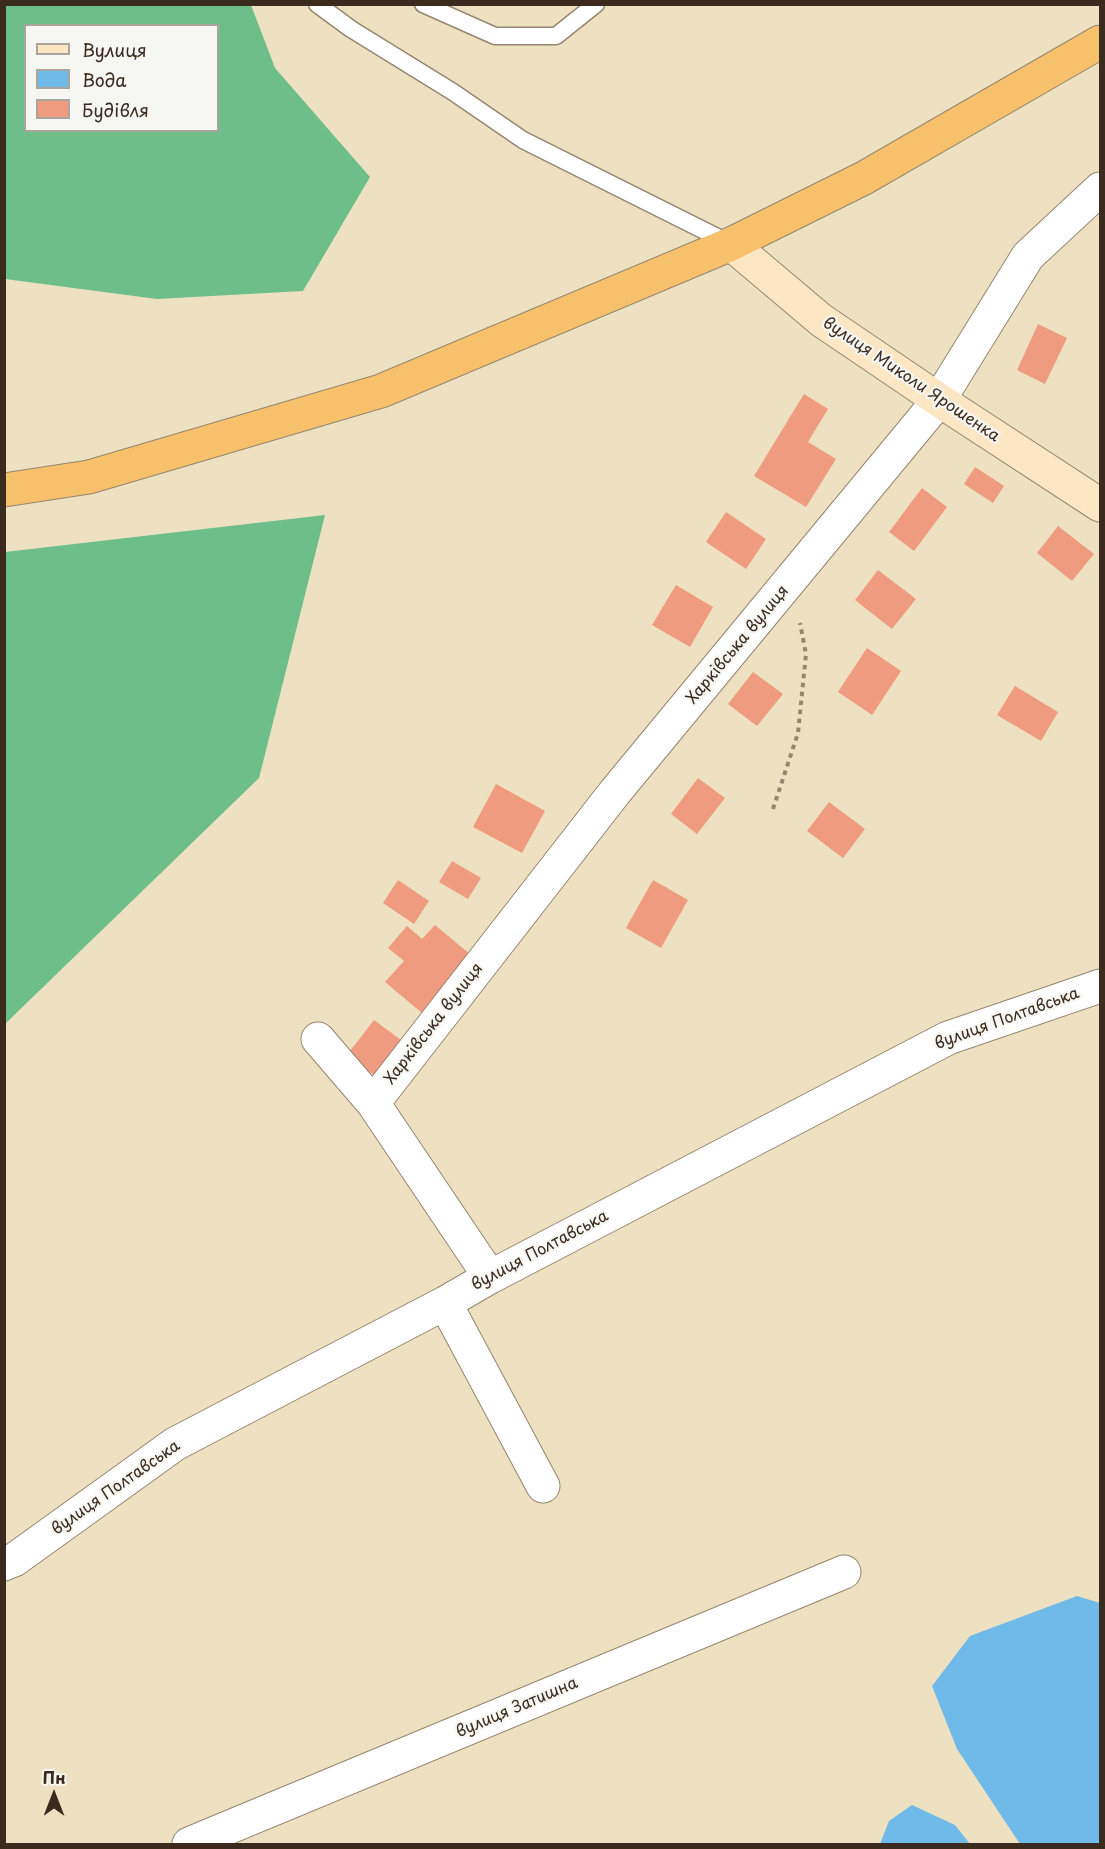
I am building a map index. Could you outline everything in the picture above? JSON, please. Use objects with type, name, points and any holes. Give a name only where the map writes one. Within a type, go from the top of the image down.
[{"type":"highway","points":[[4,490],[89,477],[381,391],[731,244],[864,178],[1101,42]]},
{"type":"street","name":"Харківська вулиця","points":[[373,1103],[615,792],[939,400],[1028,256],[1101,189]]},
{"type":"street","name":"вулиця Миколи Ярошенка","points":[[731,244],[821,320],[1101,505]]},
{"type":"street","name":"вулиця Полтавська","points":[[4,1564],[14,1560],[175,1444],[445,1303],[490,1277],[948,1038],[1101,986]]},
{"type":"street","name":"Харківська вулиця","points":[[318,1039],[373,1103],[490,1277]]},
{"type":"street","points":[[445,1303],[543,1486]]},
{"type":"street","name":"вулиця Затишна","points":[[189,1845],[844,1572]]},
{"type":"lane","points":[[317,4],[351,29],[453,92],[523,140],[731,244]]},
{"type":"lane","points":[[423,4],[495,36],[556,36],[596,4]]},
{"type":"path","points":[[773,809],[798,733],[806,654],[791,581]]},
{"type":"green space","points":[[5,4],[251,5],[275,68],[370,177],[303,291],[157,299],[5,279]]},
{"type":"green space","points":[[325,515],[259,778],[5,1024],[5,552]]},
{"type":"water","points":[[1077,1596],[1100,1603],[1100,1844],[1020,1844],[957,1749],[932,1686],[970,1636]]},
{"type":"water","points":[[912,1805],[955,1825],[970,1844],[880,1844],[889,1821]]},
{"type":"building","points":[[1038,324],[1067,338],[1045,384],[1017,370]]},
{"type":"building","points":[[804,394],[828,409],[808,442],[836,459],[806,507],[754,476]]},
{"type":"building","points":[[975,467],[1004,486],[993,503],[964,484]]},
{"type":"building","points":[[922,488],[947,507],[914,551],[889,532]]},
{"type":"building","points":[[726,512],[766,539],[746,569],[706,542]]},
{"type":"building","points":[[1058,526],[1094,554],[1072,581],[1037,553]]},
{"type":"building","points":[[878,570],[916,599],[892,629],[855,600]]},
{"type":"building","points":[[676,585],[713,607],[690,647],[652,625]]},
{"type":"building","points":[[867,648],[901,671],[872,715],[838,692]]},
{"type":"building","points":[[753,672],[783,694],[757,726],[728,704]]},
{"type":"building","points":[[1015,686],[1058,712],[1041,741],[997,715]]},
{"type":"building","points":[[698,778],[725,798],[697,834],[671,814]]},
{"type":"building","points":[[496,784],[545,811],[522,853],[473,827]]},
{"type":"building","points":[[829,802],[865,829],[843,858],[807,831]]},
{"type":"building","points":[[452,861],[481,878],[468,899],[439,882]]},
{"type":"building","points":[[398,880],[429,901],[414,924],[383,903]]},
{"type":"building","points":[[653,880],[688,900],[661,948],[626,928]]},
{"type":"building","points":[[435,925],[471,955],[422,1013],[385,982],[404,961],[388,948],[407,926],[422,939]]},
{"type":"building","points":[[374,1020],[405,1043],[378,1078],[347,1055]]}]
